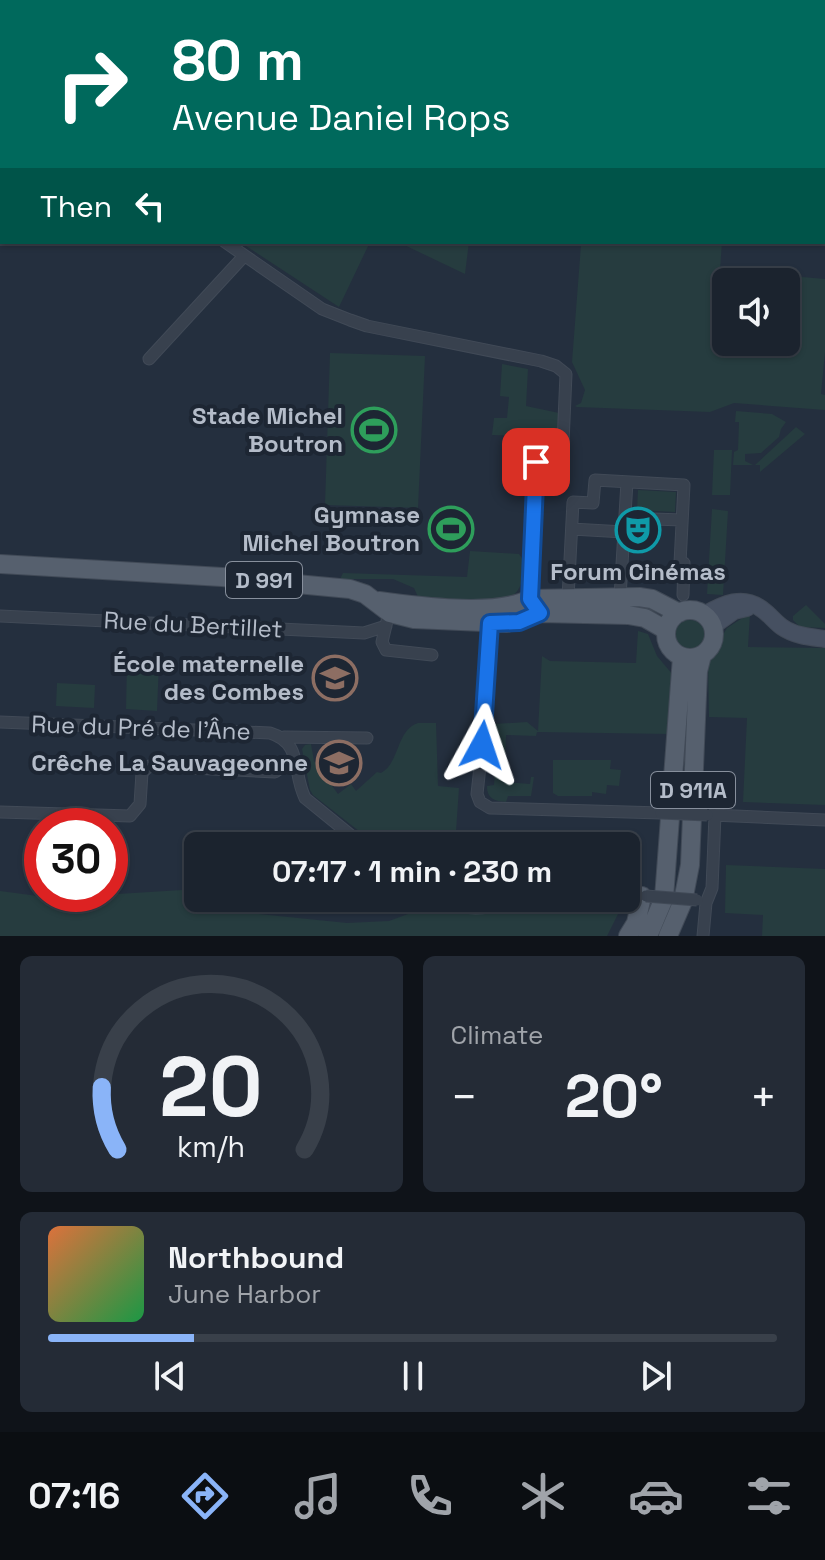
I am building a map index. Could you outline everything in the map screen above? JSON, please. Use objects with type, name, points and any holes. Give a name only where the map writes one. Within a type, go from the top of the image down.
[{"type":"main road","name":"D 991","points":[[0,564],[350,589],[365,594],[384,613],[420,606],[489,615],[505,608],[535,606],[628,615],[645,618],[666,630]]},
{"type":"main road","name":"D 991","points":[[535,606],[568,598],[620,597],[681,604]]},
{"type":"main road","points":[[681,604],[708,621],[712,643],[702,655],[682,657],[671,649],[666,630],[681,604]]},
{"type":"main road","points":[[708,621],[734,611],[761,608],[780,626],[795,634],[825,639]]},
{"type":"main road","name":"D 911A","points":[[668,936],[683,901],[690,865],[698,671],[702,655]]},
{"type":"main road","name":"D 911A","points":[[648,936],[664,898],[682,657]]},
{"type":"main road","points":[[628,936],[636,923],[637,912]]},
{"type":"street","points":[[228,244],[322,309],[350,320],[515,355],[556,366],[566,374],[562,447],[538,447],[536,450],[535,606]]},
{"type":"street","points":[[149,359],[244,256]]},
{"type":"street","points":[[568,598],[573,502],[593,503],[595,480],[684,485],[681,604]]},
{"type":"street","points":[[620,597],[627,482]]},
{"type":"street","points":[[625,518],[682,520]]},
{"type":"street","points":[[572,529],[624,532]]},
{"type":"street","points":[[384,613],[382,642],[386,650],[432,655]]},
{"type":"street","name":"Rue du Bertillet","points":[[0,616],[364,633],[384,613]]},
{"type":"street","points":[[489,615],[490,650],[477,794],[480,802],[490,808],[825,820]]},
{"type":"street","name":"Rue du Pré de l'Âne","points":[[0,722],[270,733],[284,737],[291,747],[305,798],[347,832]]},
{"type":"street","points":[[284,737],[367,738]]},
{"type":"street","points":[[0,812],[130,816],[140,804],[142,773],[149,766],[275,772],[294,759]]},
{"type":"street","points":[[703,936],[701,902],[712,888],[711,815]]},
{"type":"street","points":[[640,896],[701,902]]},
{"type":"green space","points":[[243,244],[369,244],[339,307]]},
{"type":"green space","points":[[402,244],[469,244],[465,274]]},
{"type":"green space","points":[[575,244],[722,244],[720,268],[712,268],[712,356],[800,356],[800,277],[825,279],[825,352],[821,394],[825,395],[825,410],[734,403],[710,412],[575,406],[581,403],[585,390],[572,362],[581,245]]},
{"type":"green space","name":"Stade Michel Boutron","points":[[330,353],[425,356],[418,508],[325,505]]},
{"type":"green space","points":[[502,364],[528,369],[526,406],[559,413],[556,437],[492,435],[494,418],[507,418],[509,397],[500,396]]},
{"type":"green space","points":[[736,411],[772,414],[786,422],[779,437],[761,453],[745,454],[745,461],[753,465],[733,465],[734,452],[738,450],[739,422],[735,422]]},
{"type":"green space","points":[[796,427],[805,434],[760,472],[760,465],[755,465]]},
{"type":"green space","points":[[714,450],[732,450],[730,495],[712,495]]},
{"type":"green space","points":[[638,490],[676,492],[675,512],[637,510]]},
{"type":"green space","points":[[712,509],[728,511],[723,595],[707,594]]},
{"type":"green space","points":[[470,551],[519,554],[524,571],[516,592],[501,600],[438,599],[418,597],[414,588],[393,579],[340,579],[343,573],[467,577]]},
{"type":"green space","points":[[806,605],[825,624],[825,628],[800,627],[793,620],[793,616]]},
{"type":"green space","points":[[750,613],[748,647],[825,648],[825,805],[743,802],[747,718],[709,717],[708,660],[727,628]]},
{"type":"green space","points":[[690,620],[701,624],[705,635],[701,646],[690,650],[679,646],[675,635],[679,624]]},
{"type":"green space","points":[[638,631],[648,634],[657,656],[673,675],[671,734],[537,732],[536,736],[506,735],[504,782],[530,784],[531,777],[534,777],[531,796],[508,796],[506,802],[490,797],[487,786],[494,785],[498,734],[493,733],[494,724],[527,722],[538,731],[542,656],[550,661],[636,663]]},
{"type":"green space","points":[[127,662],[159,663],[157,711],[126,709]]},
{"type":"green space","points":[[57,683],[95,685],[94,708],[56,706]]},
{"type":"green space","points":[[418,723],[436,723],[438,786],[459,788],[456,832],[360,832],[313,795],[302,749],[305,745],[311,744],[314,761],[338,794],[351,784],[356,791],[377,772],[381,773],[387,768],[411,727]]},
{"type":"green space","points":[[553,760],[611,760],[610,769],[621,770],[619,786],[607,785],[606,794],[592,792],[592,796],[558,796],[553,793]]},
{"type":"green space","points":[[726,865],[825,869],[825,936],[762,936],[763,915],[725,913]]},
{"type":"green space","points":[[184,890],[184,912],[247,912],[347,923],[389,921],[414,912],[619,912],[607,936],[0,936],[0,891],[24,894],[24,912],[128,912],[128,893]]},
{"type":"place","name":"Stade Michel Boutron","points":[[374,430]]},
{"type":"place","name":"Gymnase Michel Boutron","points":[[451,529]]},
{"type":"place","name":"Forum Cinémas","points":[[638,530]]},
{"type":"place","name":"École maternelle des Combes","points":[[335,678]]},
{"type":"place","name":"Crêche La Sauvageonne","points":[[339,763]]},
{"type":"route","points":[[482,745],[490,623],[519,622],[540,613],[530,599],[536,462]]}]
